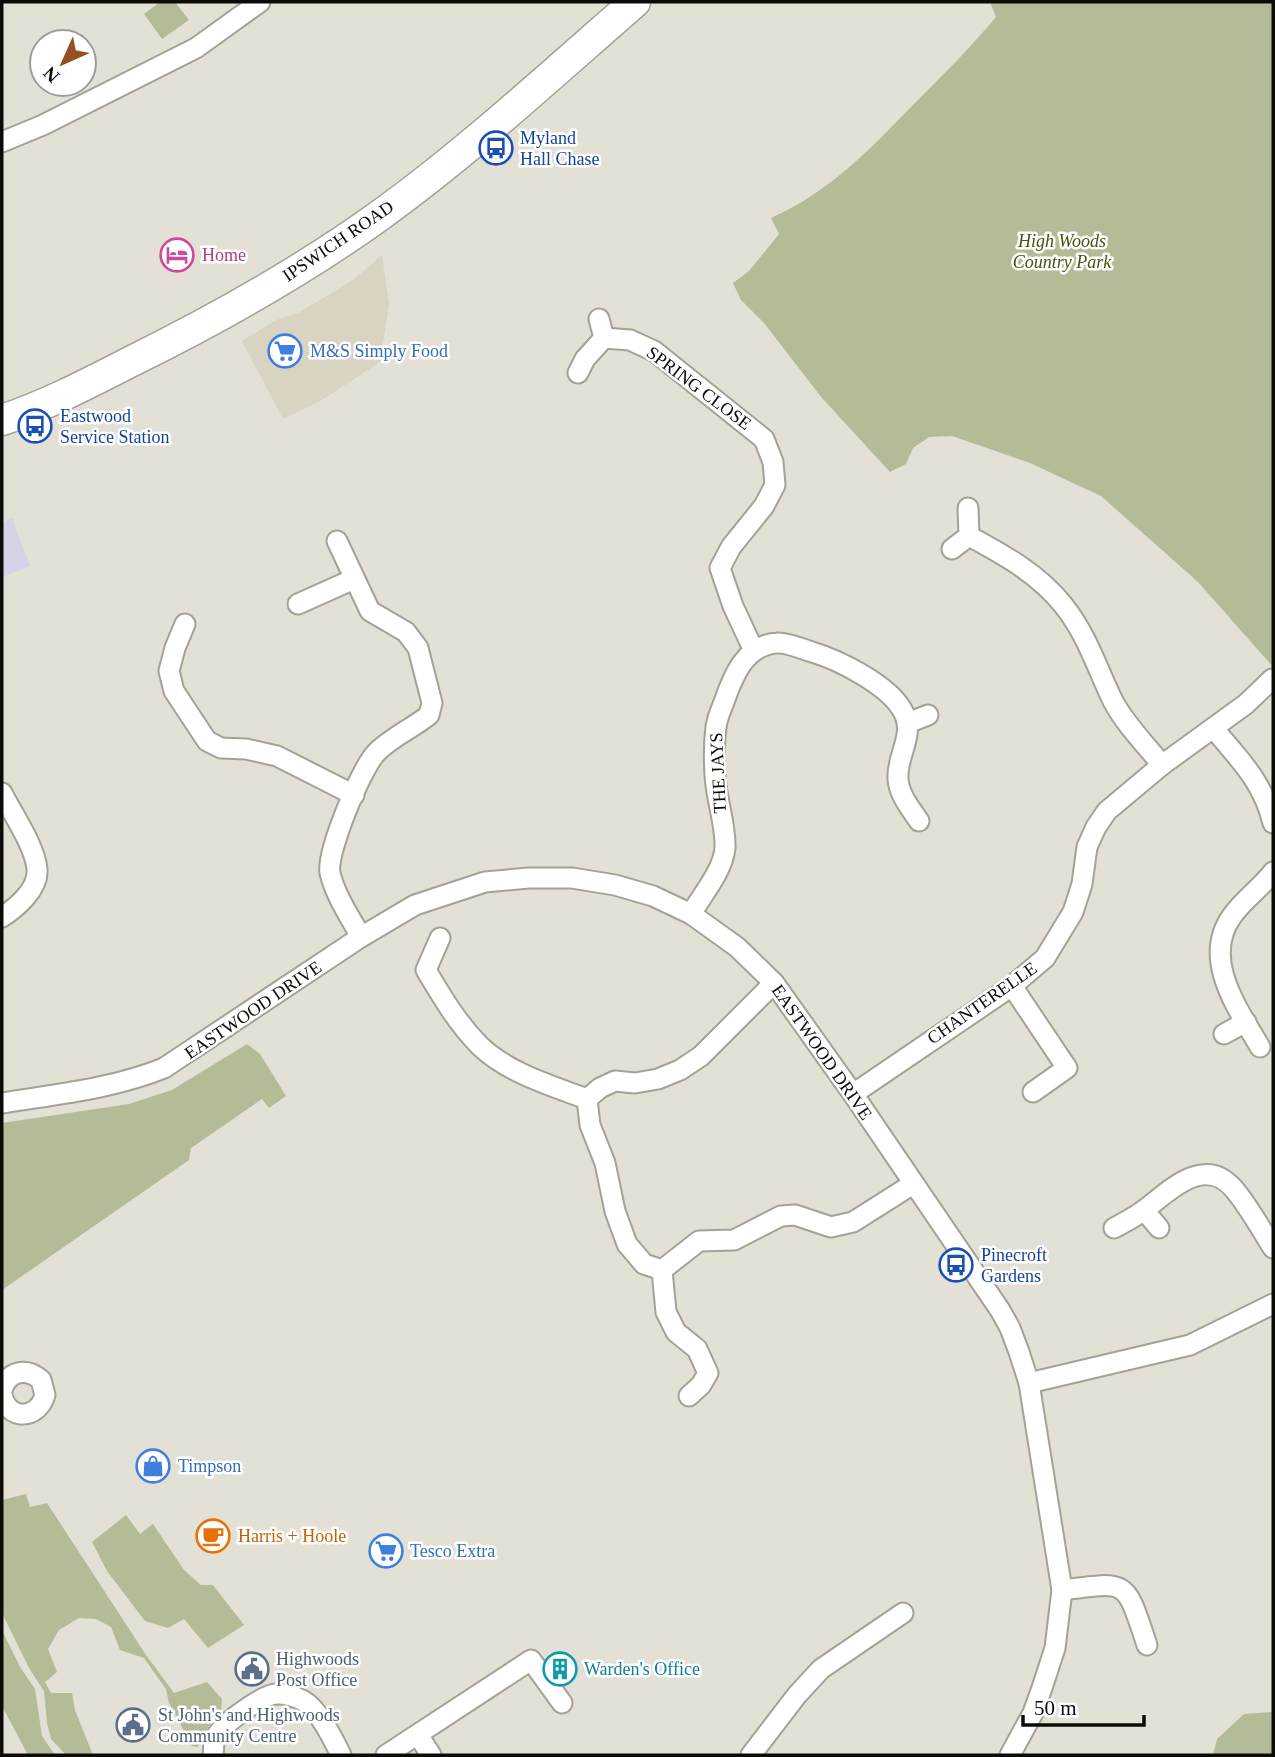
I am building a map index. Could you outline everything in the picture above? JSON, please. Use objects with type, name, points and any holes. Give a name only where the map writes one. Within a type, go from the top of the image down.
[{"type":"main road","name":"IPSWICH ROAD","points":[[2,420],[36,409],[204,326],[377,218],[480,137],[635,2]]},
{"type":"street","points":[[2,142],[43,125],[195,48],[261,2]]},
{"type":"street","points":[[578,373],[585,359],[604,338],[599,319]]},
{"type":"street","name":"SPRING CLOSE","points":[[604,338],[630,340],[654,351],[742,418],[764,439],[773,463],[775,485],[764,506],[731,547],[720,568],[733,606],[754,651]]},
{"type":"street","points":[[968,508],[969,536]]},
{"type":"street","points":[[952,549],[969,536]]},
{"type":"street","points":[[969,536],[1017,563],[1063,604],[1083,634],[1114,703],[1162,765]]},
{"type":"street","points":[[337,541],[370,611],[406,632],[418,648],[432,703],[429,715],[376,753],[363,772],[331,853],[330,870],[334,886],[361,937]]},
{"type":"street","points":[[298,604],[354,579]]},
{"type":"street","points":[[186,624],[175,648],[169,671],[174,691],[206,741],[221,748],[246,749],[277,756],[354,794]]},
{"type":"street","points":[[754,651],[779,642],[826,656],[888,693],[901,708],[908,723],[897,780],[899,804],[919,821]]},
{"type":"street","name":"THE JAYS","points":[[691,914],[720,865],[724,849],[715,777],[716,724],[739,665],[754,651]]},
{"type":"street","name":"CHANTERELLE","points":[[853,1094],[1012,986],[1045,958],[1073,912],[1082,884],[1087,847],[1107,811],[1162,765],[1246,704],[1272,679]]},
{"type":"street","points":[[908,723],[928,715]]},
{"type":"street","points":[[1213,729],[1253,776],[1268,801],[1273,823]]},
{"type":"street","points":[[2,793],[32,850],[38,871],[32,888],[14,909],[2,917]]},
{"type":"street","points":[[1260,1046],[1223,976],[1221,941],[1230,918],[1273,872]]},
{"type":"street","name":"EASTWOOD DRIVE","points":[[2,1103],[111,1086],[133,1081],[164,1068],[361,937],[415,905],[485,882],[572,878],[615,885],[653,896],[691,914],[737,947],[774,983],[853,1094],[1010,1328],[1028,1383],[1062,1590],[1055,1648],[1028,1724],[1010,1755]]},
{"type":"street","points":[[440,938],[426,970],[450,1010],[481,1047],[508,1066],[587,1099]]},
{"type":"street","points":[[587,1099],[600,1088],[615,1081],[635,1083],[658,1079],[680,1070],[701,1056],[774,983]]},
{"type":"street","points":[[1012,986],[1067,1068],[1033,1092]]},
{"type":"street","points":[[1224,1034],[1246,1022]]},
{"type":"street","points":[[587,1099],[590,1125],[605,1163],[615,1211],[627,1244],[644,1264],[662,1270]]},
{"type":"street","points":[[1114,1228],[1144,1210],[1177,1182],[1192,1176],[1217,1176],[1234,1188],[1273,1248]]},
{"type":"street","points":[[662,1270],[699,1241],[734,1240],[780,1216],[795,1215],[831,1227],[853,1222],[913,1184]]},
{"type":"street","points":[[1144,1210],[1159,1228]]},
{"type":"street","points":[[662,1270],[666,1312],[676,1332],[698,1349],[708,1373],[701,1385],[689,1396]]},
{"type":"street","points":[[1028,1383],[1189,1345],[1273,1304]]},
{"type":"street","points":[[1062,1590],[1109,1584],[1122,1589],[1131,1597],[1147,1645]]},
{"type":"street","points":[[751,1755],[797,1695],[821,1669],[903,1613]]},
{"type":"street","points":[[386,1755],[531,1660],[562,1703]]},
{"type":"street","points":[[213,1755],[214,1740],[220,1731],[247,1709],[272,1695],[291,1695],[308,1704],[326,1727],[341,1755]]},
{"type":"street","points":[[418,1735],[431,1755]]},
{"type":"shaded area","points":[[382,255],[389,304],[380,362],[322,400],[283,419],[242,341],[274,321],[300,312],[353,280]]},
{"type":"shaded area","points":[[12,518],[30,566],[2,577],[2,523]]},
{"type":"green space","points":[[160,2],[175,2],[189,20],[162,39],[144,14]]},
{"type":"green space","name":"High Woods Country Park","points":[[990,2],[1273,2],[1273,667],[1198,582],[1101,496],[1030,463],[952,436],[929,437],[913,448],[906,464],[890,472],[822,398],[764,323],[741,300],[733,283],[749,271],[779,234],[771,218],[831,182],[881,137],[956,62],[996,17]]},
{"type":"green space","points":[[247,1044],[260,1054],[286,1096],[269,1108],[262,1099],[191,1148],[189,1160],[2,1290],[2,1123],[129,1104],[172,1090]]},
{"type":"green space","points":[[26,1494],[30,1507],[47,1503],[146,1655],[174,1693],[207,1682],[222,1699],[221,1711],[208,1727],[198,1747],[192,1746],[169,1703],[166,1689],[144,1658],[120,1650],[111,1627],[96,1619],[79,1618],[59,1630],[48,1649],[57,1672],[45,1682],[51,1693],[72,1693],[75,1710],[93,1755],[66,1755],[51,1739],[44,1691],[29,1668],[2,1613],[2,1500]]},
{"type":"green space","points":[[126,1515],[140,1534],[153,1524],[184,1570],[201,1585],[213,1585],[244,1625],[208,1648],[184,1619],[168,1628],[145,1621],[107,1571],[92,1542]]},
{"type":"green space","points":[[2,1630],[20,1667],[35,1689],[42,1736],[55,1755],[28,1755],[2,1706]]},
{"type":"green space","points":[[1273,1712],[1273,1755],[1213,1755],[1217,1739],[1244,1714]]},
{"type":"place","name":"Myland Hall Chase","points":[[496,148]]},
{"type":"place","name":"Home","points":[[177,255]]},
{"type":"place","name":"M&S Simply Food","points":[[285,351]]},
{"type":"place","name":"Eastwood Service Station","points":[[35,426]]},
{"type":"place","name":"Pinecroft Gardens","points":[[956,1265]]},
{"type":"place","name":"Timpson","points":[[153,1466]]},
{"type":"place","name":"Harris + Hoole","points":[[213,1536]]},
{"type":"place","name":"Tesco Extra","points":[[386,1551]]},
{"type":"place","name":"Highwoods Post Office","points":[[252,1669]]},
{"type":"place","name":"Warden's Office","points":[[560,1669]]},
{"type":"place","name":"St John's and Highwoods Community Centre","points":[[133,1725]]}]
